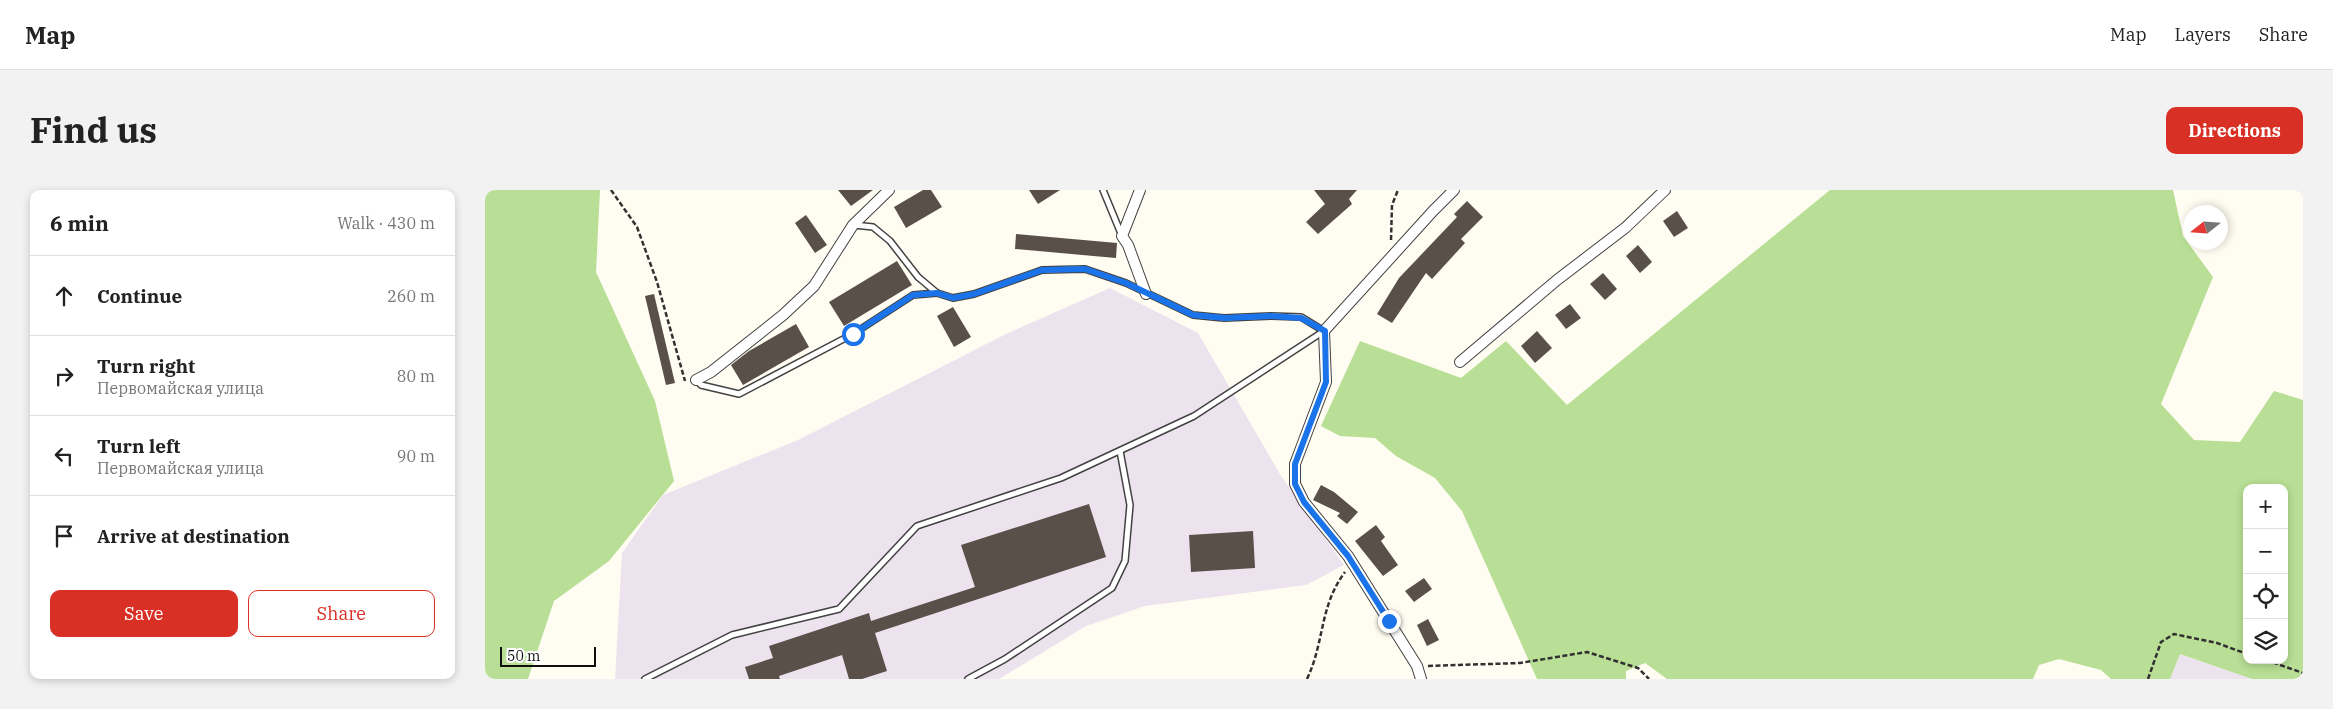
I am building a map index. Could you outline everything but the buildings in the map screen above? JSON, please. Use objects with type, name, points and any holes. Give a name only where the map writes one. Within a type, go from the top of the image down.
[{"type":"street","points":[[696,380],[711,372],[740,350],[783,315],[814,286],[853,225],[889,190]]},
{"type":"street","points":[[1140,190],[1122,236],[1128,245],[1145,294]]},
{"type":"street","points":[[1421,679],[1417,666],[1352,563],[1318,517],[1304,502],[1295,484],[1295,464],[1326,382],[1325,331],[1433,210],[1455,190]]},
{"type":"street","points":[[1460,362],[1557,280],[1625,228],[1665,190]]},
{"type":"lane","points":[[1103,190],[1122,236]]},
{"type":"lane","points":[[645,679],[733,635],[839,609],[917,526],[1061,478],[1194,416],[1325,331],[1301,318],[1271,316],[1225,318],[1193,315],[1145,294],[1126,283],[1085,269],[1042,270],[974,294],[953,298],[937,293],[917,277],[890,242],[873,227],[853,225]]},
{"type":"lane","points":[[696,380],[701,385],[739,394],[853,334],[913,295],[937,293]]},
{"type":"lane","points":[[968,679],[1012,654],[1113,588],[1125,561],[1129,505],[1119,451]]},
{"type":"path","points":[[611,190],[637,228],[657,282],[684,381],[696,380]]},
{"type":"path","points":[[1391,257],[1392,205],[1398,190]]},
{"type":"path","points":[[1307,679],[1315,663],[1326,606],[1337,583],[1352,563]]},
{"type":"path","points":[[2148,679],[2161,642],[2174,634],[2217,643],[2243,653]]},
{"type":"path","points":[[1417,666],[1520,663],[1587,652],[1638,668],[1649,679]]},
{"type":"path","points":[[2277,664],[2303,673]]},
{"type":"shaded area","points":[[1110,288],[1198,333],[1281,476],[1344,565],[1306,585],[1145,606],[1086,626],[999,679],[615,679],[622,553],[663,495],[798,440],[1006,334]]},
{"type":"shaded area","points":[[2180,654],[2252,679],[2170,679]]},
{"type":"green space","points":[[485,190],[600,190],[596,272],[655,401],[674,481],[609,561],[554,601],[528,679],[485,679]]},
{"type":"green space","points":[[1830,190],[2173,190],[2183,236],[2183,250],[2193,250],[2213,277],[2161,404],[2194,440],[2240,442],[2274,391],[2303,400],[2303,679],[2252,679],[2180,654],[2170,679],[2111,679],[2101,670],[2059,659],[2039,665],[2033,679],[1667,679],[1645,663],[1626,671],[1626,679],[1537,679],[1462,511],[1435,478],[1396,456],[1375,438],[1340,436],[1321,426],[1360,341],[1461,378],[1506,341],[1567,405]]},
{"type":"route","points":[[853,334],[885,315],[913,295],[937,293],[953,298],[974,294],[1042,270],[1085,269],[1126,283],[1145,294],[1193,315],[1225,318],[1271,316],[1301,318],[1325,331],[1326,382],[1295,464],[1295,484],[1304,502],[1348,556],[1389,621]]}]
